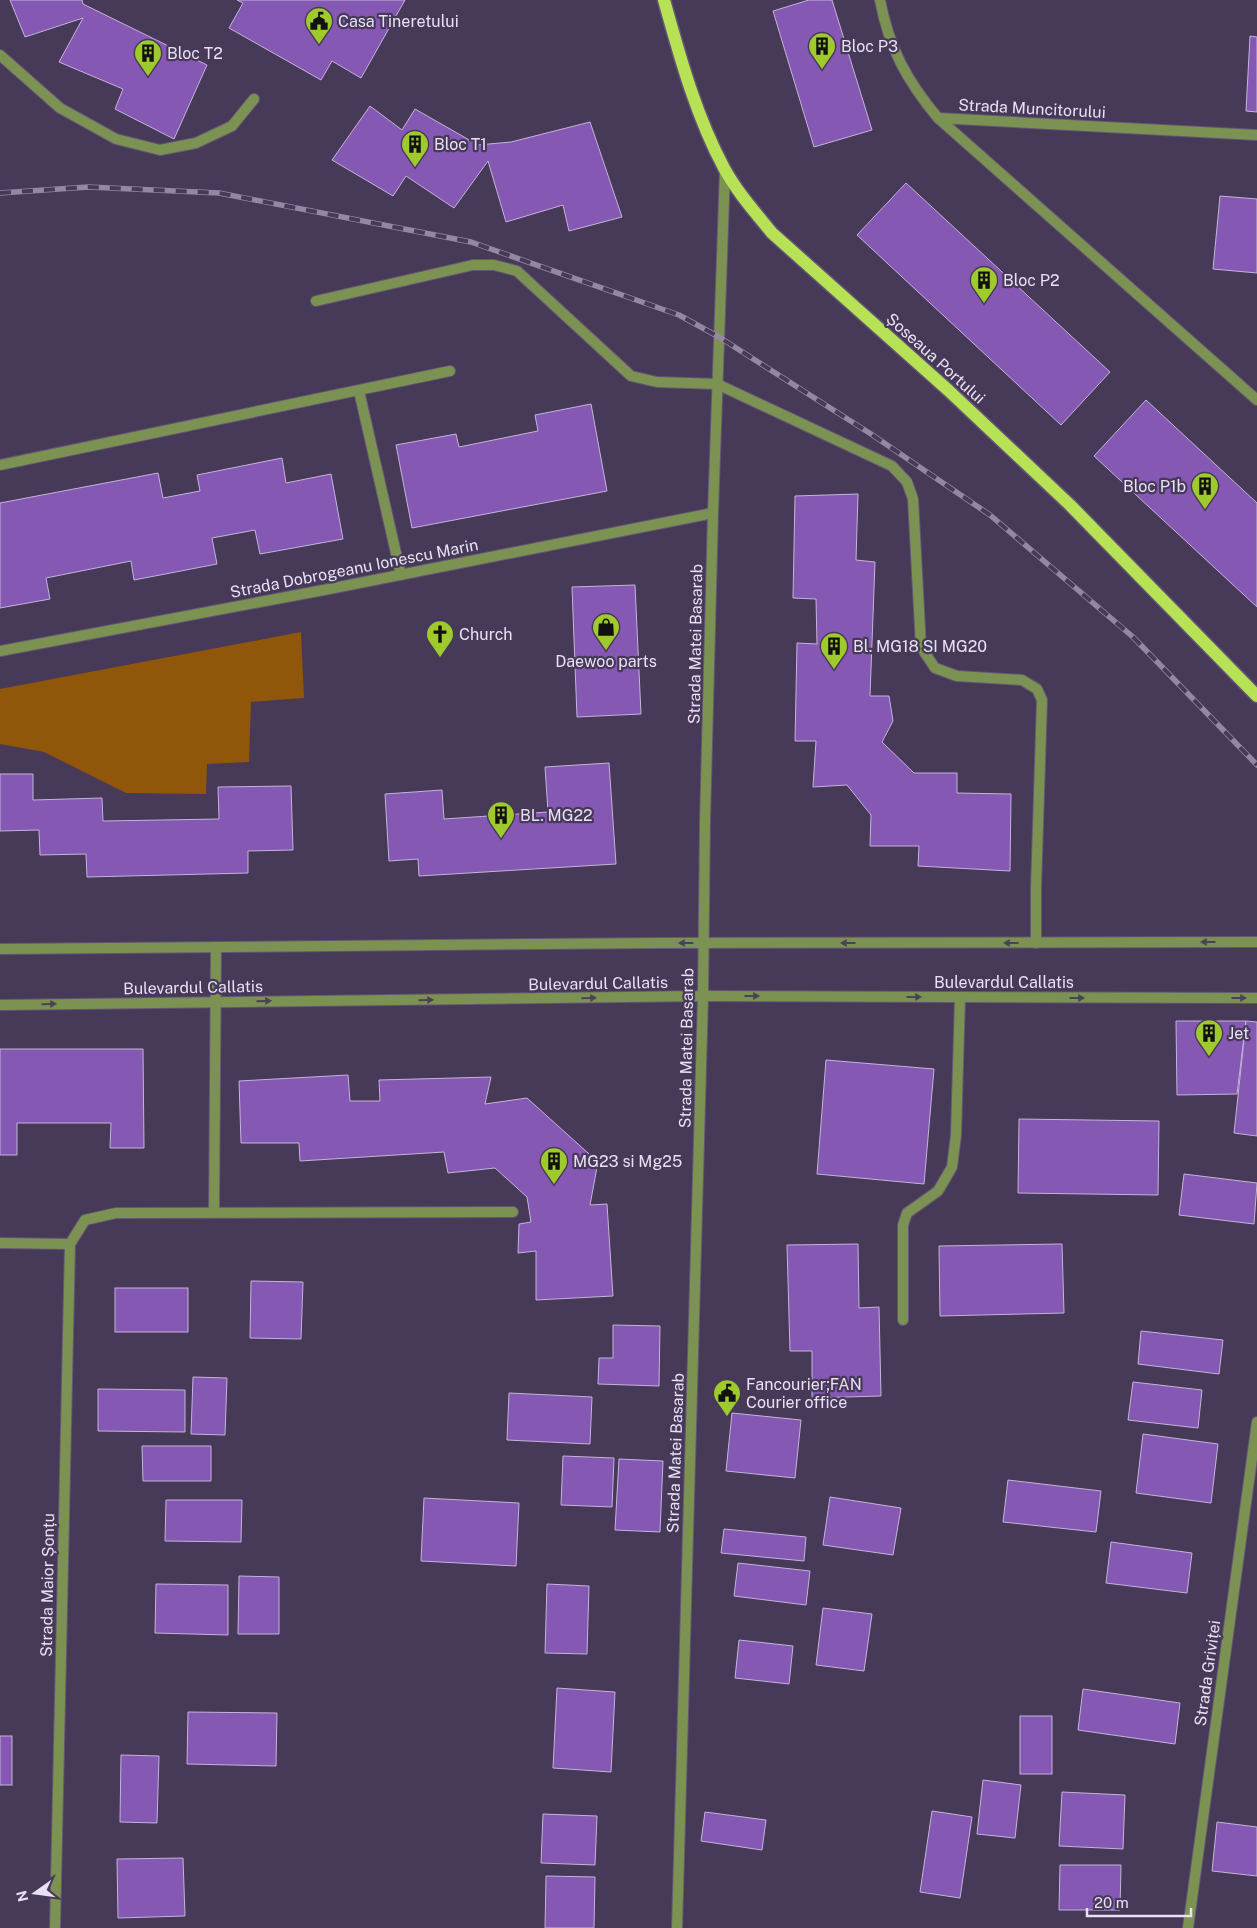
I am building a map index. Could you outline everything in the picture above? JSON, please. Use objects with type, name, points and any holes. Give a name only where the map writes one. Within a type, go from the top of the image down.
[{"type":"main road","name":"Șoseaua Portului","points":[[664,0],[697,108],[725,170],[747,203],[772,232],[948,390],[1070,505],[1257,696]]},
{"type":"street","name":"Strada Muncitorului","points":[[880,0],[895,54],[918,94],[938,118],[1257,134]]},
{"type":"street","points":[[0,55],[60,108],[116,139],[160,150],[196,143],[232,126],[254,100]]},
{"type":"street","points":[[938,118],[1257,400]]},
{"type":"street","name":"Strada Matei Basarab","points":[[677,1928],[703,996],[713,513],[725,170]]},
{"type":"street","points":[[316,300],[473,265],[494,265],[517,271],[631,376],[658,382],[717,384],[892,466],[907,482],[913,499],[921,648],[936,668],[957,676],[1022,680],[1037,689],[1042,700],[1036,943]]},
{"type":"street","points":[[0,465],[450,371]]},
{"type":"street","points":[[359,391],[401,575]]},
{"type":"street","name":"Strada Dobrogeanu Ionescu Marin","points":[[0,651],[401,575],[713,513]]},
{"type":"street","points":[[0,949],[703,943],[1257,942]]},
{"type":"street","points":[[214,1212],[216,947]]},
{"type":"street","name":"Bulevardul Callatis","points":[[0,1005],[703,996],[1257,998]]},
{"type":"street","points":[[903,1320],[903,1225],[907,1213],[938,1190],[952,1167],[956,1135],[960,997]]},
{"type":"street","points":[[0,1243],[70,1244],[85,1220],[116,1212],[513,1212]]},
{"type":"street","name":"Strada Maior Șonțu","points":[[55,1928],[70,1244]]},
{"type":"street","name":"Strada Griviței","points":[[1188,1928],[1257,1422]]},
{"type":"shaded area","points":[[301,632],[304,698],[251,702],[249,762],[207,764],[206,794],[126,793],[44,752],[0,744],[0,689]]},
{"type":"building","name":"Bloc T2","points":[[10,0],[82,0],[83,4],[207,65],[174,139],[115,109],[123,89],[59,62],[83,18],[25,37]]},
{"type":"building","name":"Casa Tineretului","points":[[237,0],[405,0],[361,78],[332,61],[321,80],[229,28],[243,3]]},
{"type":"building","name":"Bloc P3","points":[[809,0],[832,0],[872,130],[814,147],[773,11]]},
{"type":"building","points":[[1250,36],[1257,37],[1257,112],[1246,111]]},
{"type":"building","name":"Bloc T1","points":[[370,106],[402,130],[415,109],[478,145],[511,142],[590,122],[622,217],[569,231],[563,205],[506,222],[488,161],[454,208],[406,176],[393,196],[332,160]]},
{"type":"building","name":"Bloc P2","points":[[906,183],[1110,372],[1061,425],[857,235]]},
{"type":"building","points":[[1220,196],[1257,199],[1257,273],[1213,269]]},
{"type":"building","name":"Bloc P1b","points":[[1146,400],[1257,503],[1257,607],[1094,456]]},
{"type":"building","points":[[591,404],[607,491],[412,528],[396,445],[456,434],[459,447],[538,431],[535,415]]},
{"type":"building","points":[[282,458],[286,483],[331,474],[343,539],[260,554],[255,530],[212,538],[217,564],[134,580],[131,561],[46,578],[50,599],[0,608],[0,503],[158,473],[163,498],[200,491],[197,475]]},
{"type":"building","name":"Bl. MG18 SI MG20","points":[[858,494],[856,560],[875,562],[870,696],[889,696],[893,721],[882,742],[914,773],[957,773],[957,793],[1011,794],[1010,871],[918,866],[919,846],[870,846],[871,815],[847,785],[813,787],[816,741],[795,741],[797,643],[817,644],[816,599],[793,598],[795,496]]},
{"type":"building","name":"Daewoo parts","points":[[635,585],[641,714],[577,717],[572,587]]},
{"type":"building","name":"BL. MG22","points":[[609,763],[616,864],[419,876],[418,859],[389,861],[385,794],[442,790],[444,819],[548,812],[545,767]]},
{"type":"building","points":[[0,774],[33,774],[33,800],[102,798],[103,821],[219,819],[218,787],[291,786],[293,850],[248,851],[248,873],[87,877],[86,854],[40,855],[39,830],[0,831]]},
{"type":"building","name":"Jet","points":[[1176,1021],[1246,1021],[1237,1094],[1177,1095]]},
{"type":"building","points":[[1246,1021],[1257,1022],[1257,1136],[1234,1133]]},
{"type":"building","points":[[0,1049],[143,1049],[144,1148],[110,1148],[111,1123],[17,1123],[17,1155],[0,1155]]},
{"type":"building","points":[[826,1060],[934,1069],[924,1184],[817,1174]]},
{"type":"building","name":"MG23 si Mg25","points":[[348,1075],[350,1101],[380,1101],[379,1080],[491,1077],[485,1104],[527,1098],[598,1162],[590,1205],[607,1204],[613,1296],[536,1300],[536,1251],[518,1253],[519,1224],[531,1222],[527,1197],[495,1168],[448,1173],[444,1152],[300,1161],[299,1143],[241,1143],[239,1081]]},
{"type":"building","points":[[1019,1119],[1159,1121],[1158,1195],[1018,1193]]},
{"type":"building","points":[[1184,1174],[1257,1183],[1254,1224],[1179,1215]]},
{"type":"building","points":[[858,1244],[859,1308],[879,1307],[881,1396],[812,1398],[812,1351],[790,1351],[787,1245]]},
{"type":"building","points":[[1062,1244],[1064,1313],[940,1316],[939,1246]]},
{"type":"building","points":[[251,1281],[303,1282],[301,1339],[250,1338]]},
{"type":"building","points":[[115,1288],[188,1288],[188,1332],[115,1332]]},
{"type":"building","points":[[613,1325],[660,1326],[659,1386],[598,1384],[599,1358],[613,1358]]},
{"type":"building","points":[[1141,1331],[1223,1340],[1219,1374],[1138,1364]]},
{"type":"building","points":[[193,1377],[227,1378],[225,1435],[191,1434]]},
{"type":"building","points":[[1133,1382],[1202,1390],[1198,1428],[1128,1420]]},
{"type":"building","points":[[98,1389],[185,1390],[185,1432],[98,1431]]},
{"type":"building","points":[[509,1393],[592,1397],[590,1444],[507,1440]]},
{"type":"building","points":[[732,1413],[801,1420],[795,1478],[726,1471]]},
{"type":"building","points":[[1143,1434],[1218,1444],[1211,1503],[1136,1493]]},
{"type":"building","points":[[142,1446],[211,1446],[211,1481],[143,1481]]},
{"type":"building","points":[[563,1456],[614,1458],[612,1507],[561,1505]]},
{"type":"building","points":[[619,1459],[663,1461],[660,1532],[615,1530]]},
{"type":"building","points":[[1008,1480],[1101,1491],[1096,1532],[1003,1522]]},
{"type":"building","points":[[830,1497],[901,1508],[893,1555],[823,1545]]},
{"type":"building","points":[[424,1498],[519,1503],[516,1566],[421,1561]]},
{"type":"building","points":[[166,1500],[242,1500],[241,1542],[165,1541]]},
{"type":"building","points":[[724,1529],[806,1537],[804,1561],[721,1553]]},
{"type":"building","points":[[1111,1542],[1192,1553],[1187,1593],[1106,1583]]},
{"type":"building","points":[[738,1563],[810,1571],[806,1605],[734,1596]]},
{"type":"building","points":[[239,1576],[279,1577],[279,1634],[238,1634]]},
{"type":"building","points":[[156,1584],[228,1585],[228,1635],[155,1633]]},
{"type":"building","points":[[547,1584],[589,1586],[587,1654],[545,1653]]},
{"type":"building","points":[[823,1608],[872,1614],[864,1671],[816,1665]]},
{"type":"building","points":[[739,1640],[793,1646],[789,1684],[735,1678]]},
{"type":"building","points":[[557,1688],[615,1692],[611,1772],[553,1768]]},
{"type":"building","points":[[1083,1689],[1180,1703],[1175,1744],[1078,1730]]},
{"type":"building","points":[[188,1712],[277,1713],[276,1766],[187,1764]]},
{"type":"building","points":[[1020,1716],[1052,1716],[1052,1774],[1020,1774]]},
{"type":"building","points":[[0,1736],[12,1736],[12,1785],[0,1785]]},
{"type":"building","points":[[121,1755],[159,1756],[157,1823],[120,1822]]},
{"type":"building","points":[[983,1780],[1021,1785],[1015,1838],[977,1834]]},
{"type":"building","points":[[1062,1792],[1125,1795],[1123,1849],[1059,1846]]},
{"type":"building","points":[[932,1811],[972,1817],[960,1898],[920,1892]]},
{"type":"building","points":[[705,1812],[766,1820],[762,1850],[701,1841]]},
{"type":"building","points":[[543,1814],[597,1816],[595,1865],[541,1863]]},
{"type":"building","points":[[1217,1822],[1257,1827],[1257,1876],[1212,1871]]},
{"type":"building","points":[[183,1858],[185,1916],[118,1918],[117,1859]]},
{"type":"building","points":[[1060,1865],[1121,1865],[1120,1910],[1059,1910]]},
{"type":"building","points":[[546,1876],[595,1877],[594,1928],[545,1928]]},
{"type":"railway","points":[[0,193],[88,187],[219,193],[471,242],[679,315],[719,337],[871,434],[990,515],[1133,637],[1257,765]]},
{"type":"place","name":"Casa Tineretului","points":[[319,45]]},
{"type":"place","name":"Bloc P3","points":[[822,70]]},
{"type":"place","name":"Bloc T2","points":[[148,77]]},
{"type":"place","name":"Bloc T1","points":[[415,168]]},
{"type":"place","name":"Bloc P2","points":[[984,304]]},
{"type":"place","name":"Bloc P1b","points":[[1205,510]]},
{"type":"place","name":"Daewoo parts","points":[[606,651]]},
{"type":"place","name":"Church","points":[[440,658]]},
{"type":"place","name":"Bl. MG18 SI MG20","points":[[834,670]]},
{"type":"place","name":"BL. MG22","points":[[501,839]]},
{"type":"place","name":"Jet","points":[[1209,1057]]},
{"type":"place","name":"MG23 si Mg25","points":[[554,1185]]},
{"type":"place","name":"Fancourier;FAN Courier office","points":[[727,1417]]}]
